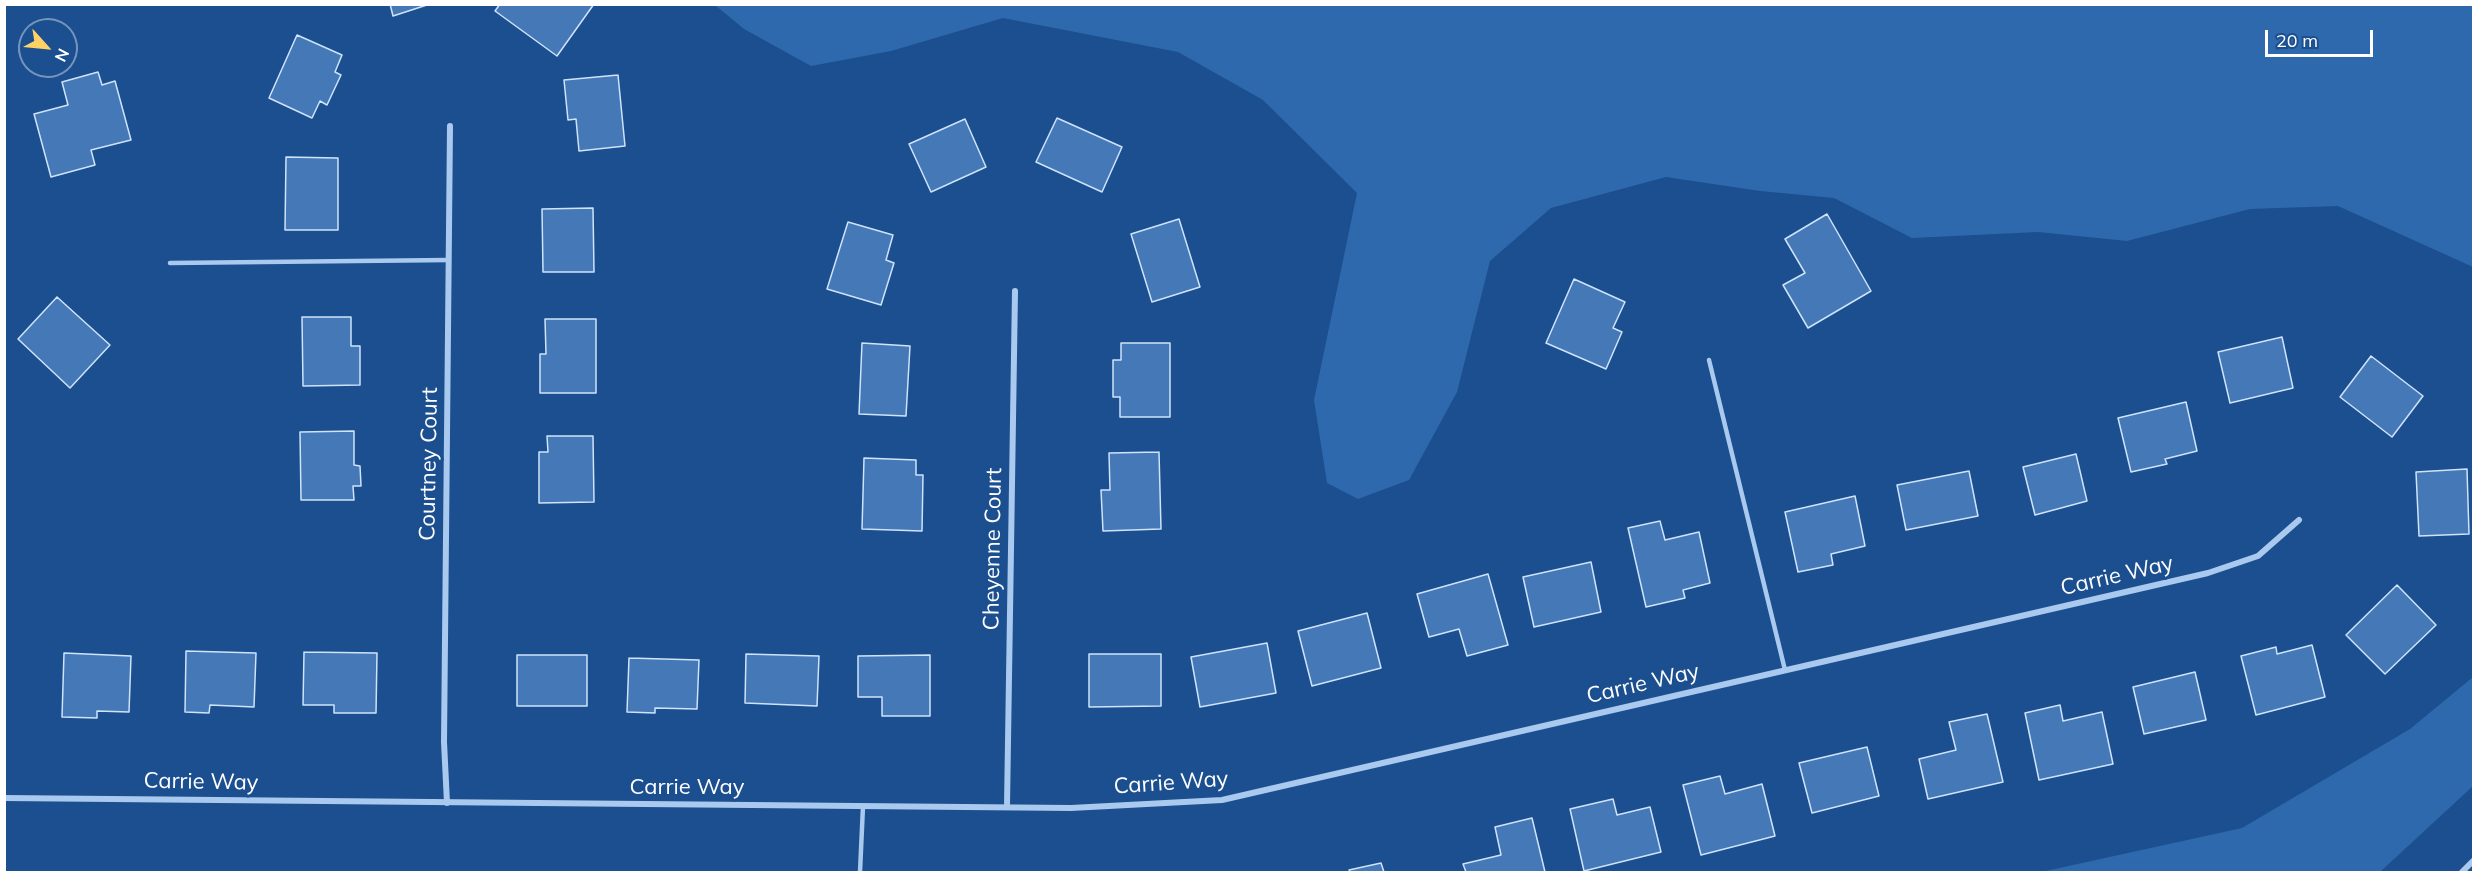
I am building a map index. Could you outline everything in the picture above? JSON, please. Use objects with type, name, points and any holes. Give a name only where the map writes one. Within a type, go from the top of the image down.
[{"type":"street","name":"Courtney Court","points":[[447,803],[444,742],[450,126]]},
{"type":"street","name":"Cheyenne Court","points":[[1007,806],[1015,291]]},
{"type":"street","name":"Carrie Way","points":[[4,798],[1071,808],[1222,800],[2208,573],[2258,556],[2299,520]]},
{"type":"street","points":[[2462,873],[2474,860]]},
{"type":"lane","points":[[170,263],[449,260]]},
{"type":"lane","points":[[1709,360],[1785,670]]},
{"type":"lane","points":[[860,873],[863,806]]},
{"type":"shaded area","points":[[715,5],[2473,5],[2473,267],[2338,206],[2250,209],[2127,241],[2038,232],[1912,238],[1834,198],[1760,191],[1666,177],[1551,208],[1490,261],[1457,392],[1409,480],[1358,499],[1327,483],[1314,400],[1357,193],[1263,100],[1178,52],[1003,18],[891,51],[811,66],[744,29]]},
{"type":"shaded area","points":[[2473,677],[2473,786],[2380,872],[2041,872],[2242,828],[2410,729]]},
{"type":"building","points":[[390,4],[430,4],[393,16]]},
{"type":"building","points":[[500,4],[594,4],[557,56],[495,11]]},
{"type":"building","points":[[297,35],[342,55],[335,72],[341,75],[327,105],[320,101],[312,118],[269,98]]},
{"type":"building","points":[[98,72],[102,85],[115,81],[131,140],[91,150],[95,165],[51,177],[34,114],[68,105],[62,82]]},
{"type":"building","points":[[618,75],[625,146],[579,151],[576,119],[568,120],[564,80]]},
{"type":"building","points":[[1057,118],[1122,147],[1102,192],[1036,162]]},
{"type":"building","points":[[965,119],[986,167],[931,192],[909,144]]},
{"type":"building","points":[[286,157],[338,158],[338,230],[285,230]]},
{"type":"building","points":[[593,208],[594,272],[543,272],[542,209]]},
{"type":"building","points":[[1827,214],[1871,291],[1808,328],[1783,285],[1805,273],[1785,239]]},
{"type":"building","points":[[1179,219],[1200,287],[1152,302],[1131,234]]},
{"type":"building","points":[[848,222],[893,235],[886,260],[894,263],[881,305],[827,289]]},
{"type":"building","points":[[1574,279],[1625,302],[1613,328],[1622,332],[1606,369],[1546,343]]},
{"type":"building","points":[[57,297],[110,345],[70,388],[18,339]]},
{"type":"building","points":[[302,317],[351,317],[351,346],[360,346],[360,385],[303,386]]},
{"type":"building","points":[[545,319],[596,319],[596,393],[540,393],[540,354],[546,354]]},
{"type":"building","points":[[2282,337],[2293,388],[2230,403],[2218,352]]},
{"type":"building","points":[[862,343],[910,346],[906,416],[859,414]]},
{"type":"building","points":[[1121,343],[1170,343],[1170,417],[1120,417],[1120,397],[1113,397],[1113,360],[1121,360]]},
{"type":"building","points":[[2371,356],[2423,396],[2392,437],[2340,397]]},
{"type":"building","points":[[2186,402],[2197,451],[2165,459],[2167,464],[2131,472],[2118,418]]},
{"type":"building","points":[[354,431],[354,465],[360,466],[361,486],[353,486],[354,500],[301,500],[300,432]]},
{"type":"building","points":[[547,436],[593,436],[594,502],[539,503],[539,452],[548,452]]},
{"type":"building","points":[[1159,452],[1161,529],[1103,531],[1101,490],[1110,490],[1109,453]]},
{"type":"building","points":[[2076,454],[2087,501],[2035,515],[2023,467]]},
{"type":"building","points":[[864,458],[916,460],[916,475],[923,475],[922,531],[862,529]]},
{"type":"building","points":[[2467,469],[2469,534],[2419,536],[2416,472]]},
{"type":"building","points":[[1969,471],[1978,516],[1906,530],[1897,485]]},
{"type":"building","points":[[1855,496],[1865,546],[1831,554],[1833,565],[1798,572],[1785,512]]},
{"type":"building","points":[[1660,521],[1665,540],[1699,532],[1710,583],[1683,590],[1685,598],[1646,607],[1628,528]]},
{"type":"building","points":[[1591,562],[1601,612],[1534,627],[1523,577]]},
{"type":"building","points":[[1488,574],[1508,645],[1467,656],[1459,629],[1429,637],[1417,594]]},
{"type":"building","points":[[2397,585],[2436,625],[2385,674],[2346,635]]},
{"type":"building","points":[[1367,613],[1381,668],[1312,686],[1298,631]]},
{"type":"building","points":[[1267,643],[1276,693],[1200,707],[1191,657]]},
{"type":"building","points":[[2312,645],[2325,697],[2256,715],[2241,656],[2276,647],[2277,654]]},
{"type":"building","points":[[186,651],[256,653],[254,707],[210,705],[209,713],[185,712]]},
{"type":"building","points":[[304,652],[377,653],[376,713],[334,713],[334,705],[303,705]]},
{"type":"building","points":[[64,653],[131,656],[129,712],[97,711],[97,718],[62,717]]},
{"type":"building","points":[[746,654],[819,656],[817,706],[745,703]]},
{"type":"building","points":[[1089,654],[1161,654],[1161,706],[1089,707]]},
{"type":"building","points":[[517,655],[587,655],[587,706],[517,706]]},
{"type":"building","points":[[930,655],[930,716],[882,716],[882,697],[858,697],[858,656]]},
{"type":"building","points":[[629,658],[699,660],[697,709],[655,708],[655,713],[627,712]]},
{"type":"building","points":[[2195,672],[2206,720],[2144,734],[2133,687]]},
{"type":"building","points":[[2060,705],[2063,721],[2102,712],[2113,764],[2039,780],[2025,713]]},
{"type":"building","points":[[1987,714],[2003,782],[1928,799],[1919,759],[1956,750],[1949,722]]},
{"type":"building","points":[[1867,747],[1879,796],[1812,813],[1799,763]]},
{"type":"building","points":[[1720,776],[1725,794],[1762,784],[1775,836],[1701,855],[1683,785]]},
{"type":"building","points":[[1613,799],[1617,815],[1650,807],[1661,852],[1584,871],[1570,809]]},
{"type":"building","points":[[1532,818],[1545,872],[1466,872],[1463,864],[1501,855],[1495,827]]},
{"type":"building","points":[[1381,863],[1384,872],[1350,872],[1349,870]]}]
